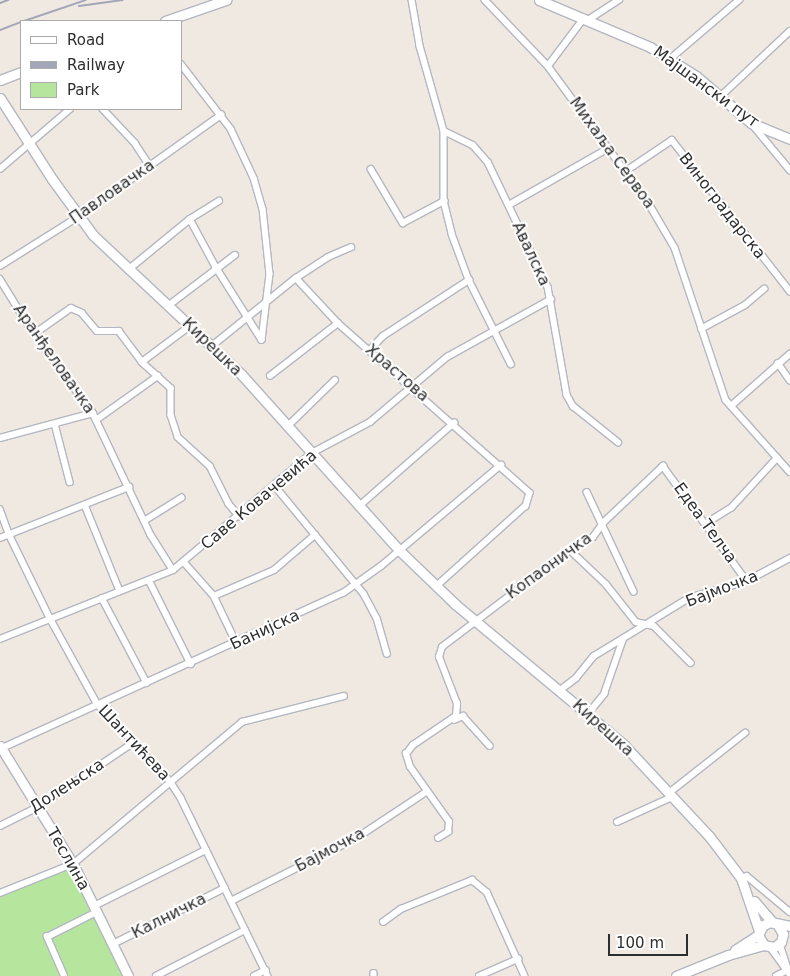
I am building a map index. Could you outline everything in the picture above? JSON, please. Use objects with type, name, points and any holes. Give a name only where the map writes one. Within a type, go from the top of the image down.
[{"type":"street","points":[[168,20],[226,0]]},
{"type":"street","points":[[412,0],[420,46],[444,131],[444,201],[469,280],[511,364]]},
{"type":"street","name":"Михаља Сервоа","points":[[485,0],[548,66],[626,171],[675,248],[721,388],[732,406],[790,472]]},
{"type":"street","name":"Мајшански пут","points":[[539,0],[630,37],[670,58],[751,123],[790,139]]},
{"type":"street","points":[[548,66],[586,19],[619,0]]},
{"type":"street","points":[[670,58],[739,0]]},
{"type":"street","points":[[720,97],[790,31]]},
{"type":"street","points":[[182,65],[221,115],[243,153],[263,209],[270,259],[262,340],[245,316],[190,220]]},
{"type":"street","points":[[0,80],[20,72]]},
{"type":"street","name":"Кирешка","points":[[0,98],[78,217],[128,270],[212,346],[289,425],[358,506],[400,551],[476,621],[624,745],[724,854],[741,878],[759,933],[777,942]]},
{"type":"street","points":[[0,169],[69,110]]},
{"type":"street","points":[[104,110],[135,143],[150,166]]},
{"type":"street","name":"Павловачка","points":[[0,266],[78,217],[221,115]]},
{"type":"street","points":[[751,123],[790,170]]},
{"type":"street","name":"Авалска","points":[[444,131],[482,152],[541,271],[551,299],[567,395],[573,406],[618,442]]},
{"type":"street","name":"Виноградарска","points":[[626,171],[672,140],[790,291]]},
{"type":"street","points":[[509,204],[609,148]]},
{"type":"street","points":[[372,169],[403,223],[444,201]]},
{"type":"street","points":[[128,270],[190,220],[220,201]]},
{"type":"street","points":[[212,346],[245,316],[296,278],[328,257],[351,248]]},
{"type":"street","points":[[168,306],[216,267],[236,255]]},
{"type":"street","name":"Храстова","points":[[296,278],[338,323],[412,385],[501,465]]},
{"type":"street","name":"Аранђеловачка","points":[[0,279],[34,334],[80,391],[93,413],[144,521],[173,570]]},
{"type":"street","points":[[370,350],[383,336],[469,280]]},
{"type":"street","points":[[701,329],[745,305],[764,289]]},
{"type":"street","name":"Саве Ковачевића","points":[[0,639],[173,570],[240,516],[312,453],[370,422],[412,385],[447,358],[551,299]]},
{"type":"street","points":[[34,334],[65,311],[76,308],[97,331],[119,331],[142,362],[171,388],[171,415],[178,437],[210,466],[229,504],[240,516]]},
{"type":"street","points":[[270,376],[338,323]]},
{"type":"street","points":[[142,362],[190,326]]},
{"type":"street","points":[[732,406],[790,354]]},
{"type":"street","points":[[778,363],[790,380]]},
{"type":"street","points":[[96,420],[158,376]]},
{"type":"street","points":[[289,425],[335,380]]},
{"type":"street","points":[[0,438],[93,413]]},
{"type":"street","points":[[55,424],[70,482]]},
{"type":"street","points":[[358,506],[454,424]]},
{"type":"street","points":[[705,524],[731,508],[777,458]]},
{"type":"street","points":[[437,586],[530,500],[526,488],[501,465]]},
{"type":"street","name":"Банијска","points":[[0,748],[236,644],[355,585],[400,551],[501,465]]},
{"type":"street","name":"Едеа Телча","points":[[663,466],[747,581]]},
{"type":"street","name":"Копаоничка","points":[[476,621],[570,550],[592,537],[603,523],[663,466]]},
{"type":"street","points":[[274,486],[372,606],[387,654]]},
{"type":"street","points":[[0,538],[129,487]]},
{"type":"street","points":[[587,492],[634,592]]},
{"type":"street","points":[[144,521],[181,498]]},
{"type":"street","points":[[85,505],[120,591]]},
{"type":"street","name":"Шантићева","points":[[0,509],[9,534],[50,618],[98,705],[170,781],[267,973]]},
{"type":"street","points":[[214,596],[274,570],[315,535]]},
{"type":"street","points":[[570,550],[606,584],[636,622],[650,624],[691,663]]},
{"type":"street","name":"Бајмочка","points":[[560,691],[576,678],[594,656],[650,624],[689,598],[747,581],[790,558]]},
{"type":"street","points":[[184,562],[214,596],[236,644]]},
{"type":"street","points":[[149,580],[191,664]]},
{"type":"street","points":[[102,598],[147,683]]},
{"type":"street","points":[[476,621],[439,652],[458,710],[490,746]]},
{"type":"street","points":[[588,714],[604,694],[623,639]]},
{"type":"street","points":[[0,894],[73,864],[242,722],[344,696]]},
{"type":"street","points":[[453,721],[458,710]]},
{"type":"street","points":[[438,838],[450,827],[406,760],[406,754],[413,745],[463,716]]},
{"type":"street","points":[[617,822],[671,795],[745,733]]},
{"type":"street","name":"Долењска","points":[[0,826],[38,807],[133,742]]},
{"type":"street","name":"Теслина","points":[[0,748],[73,864],[128,976]]},
{"type":"street","name":"Бајмочка","points":[[231,901],[358,837],[426,792]]},
{"type":"street","points":[[64,976],[46,937],[206,850]]},
{"type":"street","points":[[741,878],[747,876],[790,912]]},
{"type":"street","points":[[383,922],[401,909],[472,880],[486,892],[526,976]]},
{"type":"street","name":"Калничка","points":[[113,944],[225,888]]},
{"type":"street","name":"Кирешка","points":[[746,891],[775,924]]},
{"type":"street","points":[[728,955],[759,933],[765,924],[790,926]]},
{"type":"street","points":[[676,976],[728,955],[777,942],[783,931],[775,924]]},
{"type":"street","points":[[156,976],[245,930]]},
{"type":"street","points":[[777,942],[789,973]]},
{"type":"street","points":[[777,942],[789,973]]},
{"type":"street","points":[[479,976],[518,959]]},
{"type":"street","points":[[254,976],[267,973]]},
{"type":"street","points":[[776,976],[789,973]]},
{"type":"green space","points":[[72,865],[127,976],[0,976],[0,895]]},
{"type":"railway","points":[[0,3],[8,0]]},
{"type":"railway","points":[[27,20],[86,0]]},
{"type":"railway","points":[[79,6],[123,0]]},
{"type":"railway","points":[[0,30],[20,22]]}]
